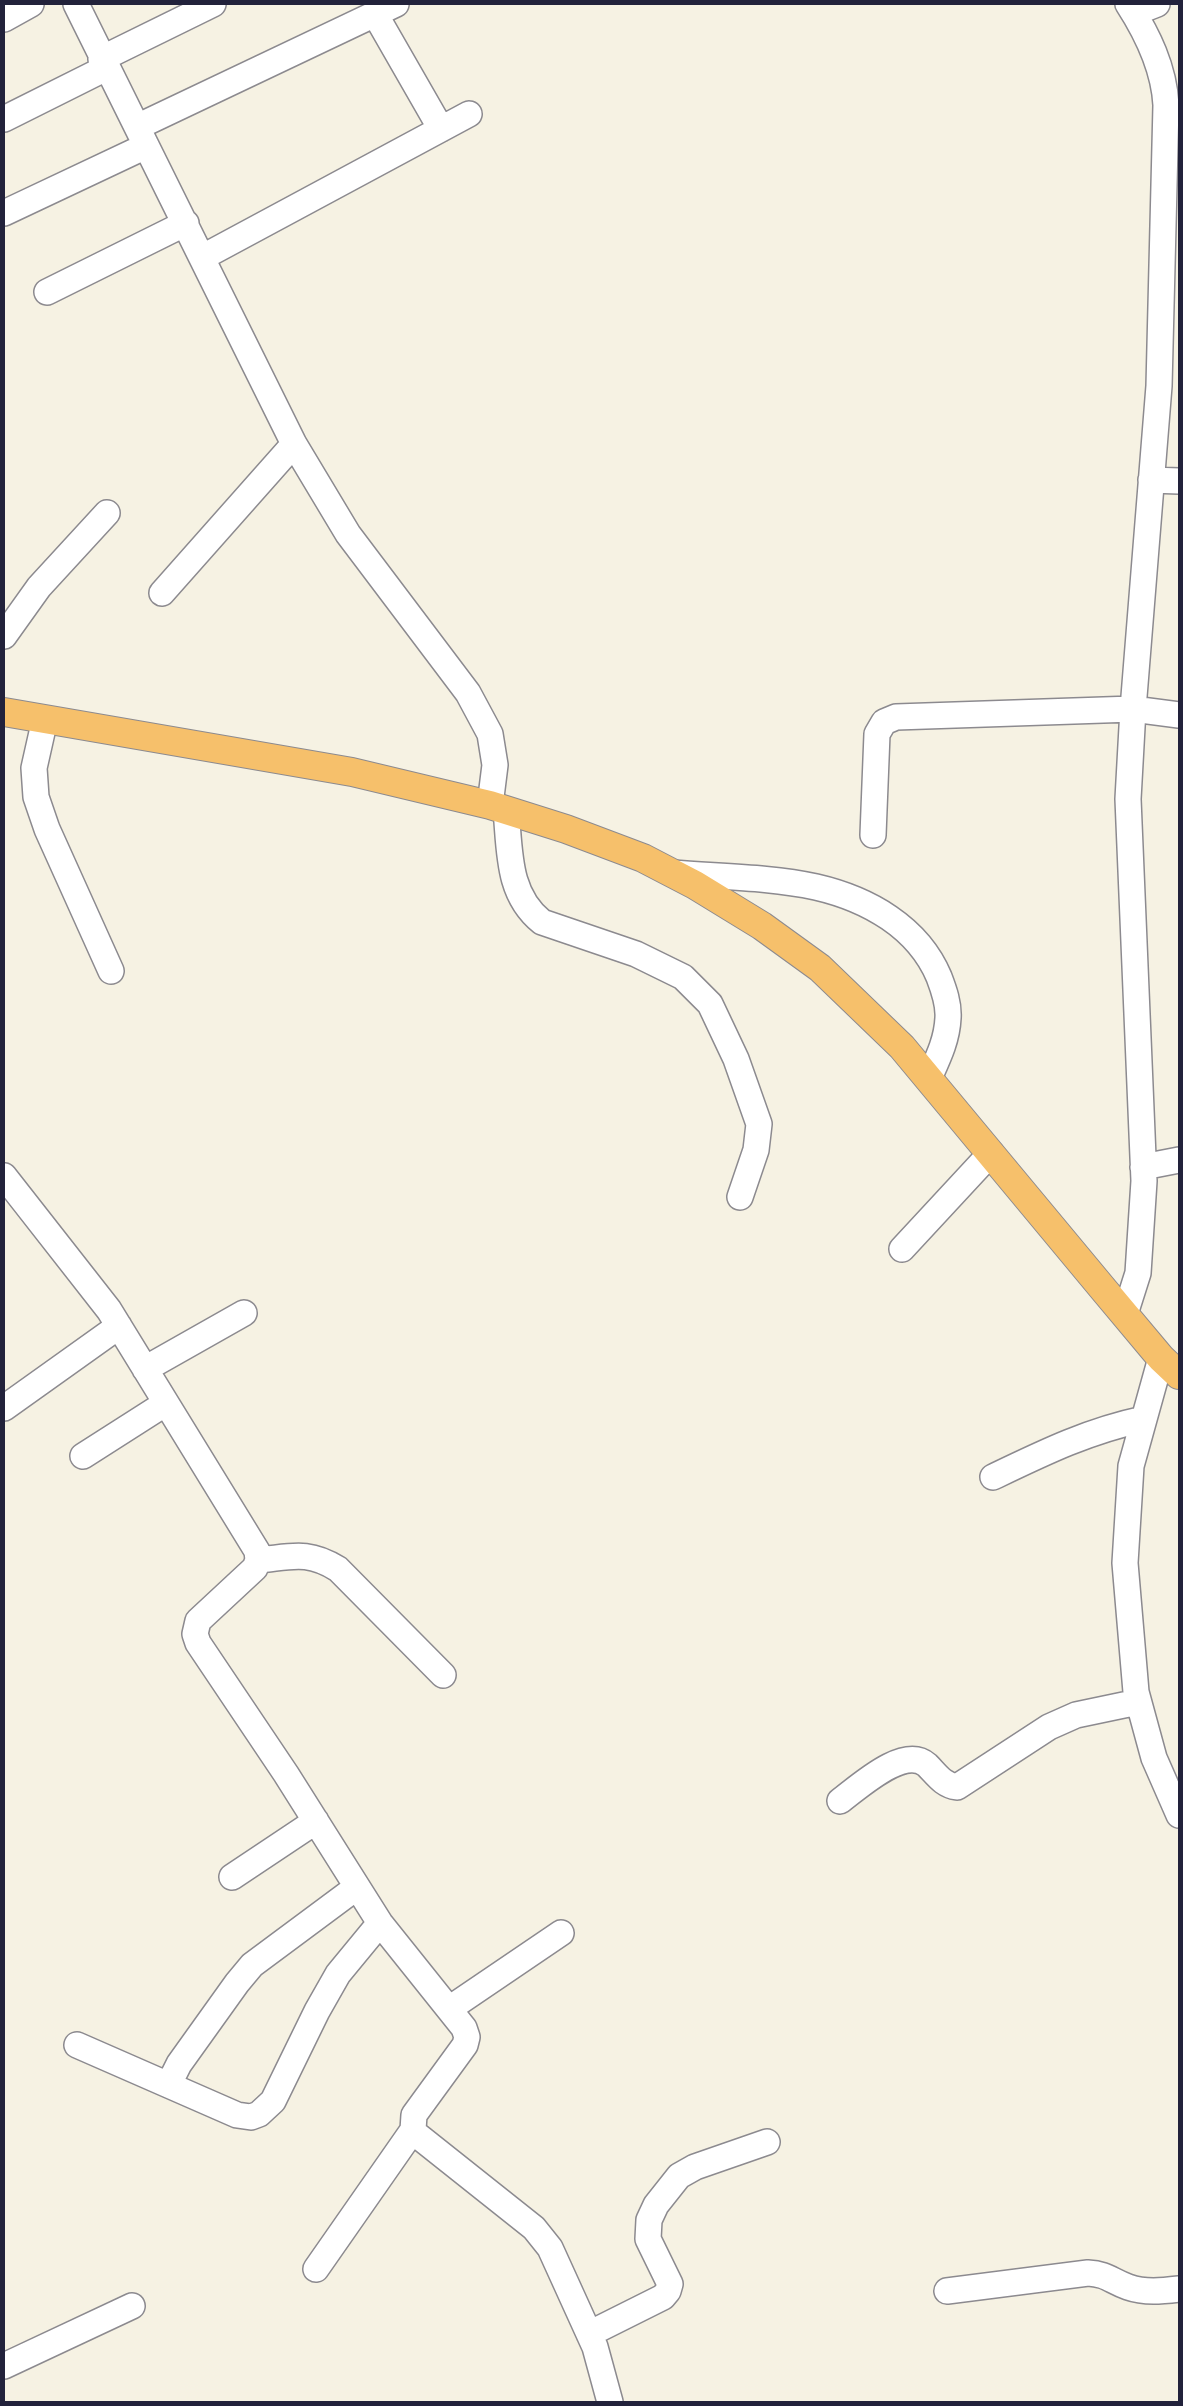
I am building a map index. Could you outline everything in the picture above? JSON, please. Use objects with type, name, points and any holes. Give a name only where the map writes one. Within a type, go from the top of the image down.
[{"type":"highway","points":[[4,712],[352,772],[498,808],[566,829],[626,851],[672,874],[762,926],[820,968],[902,1046],[1170,1366]]},
{"type":"street","points":[[4,19],[31,4]]},
{"type":"street","points":[[76,4],[104,64],[186,223],[294,444],[348,534],[468,693],[490,734],[495,765],[498,808],[514,885],[529,912],[542,922],[636,954],[684,978],[710,1004],[736,1059],[759,1124],[756,1150],[740,1197]]},
{"type":"street","points":[[4,119],[213,4]]},
{"type":"street","points":[[1125,1314],[1138,1273],[1144,1167],[1128,799],[1151,480],[1169,386],[1165,86],[1159,62],[1131,8],[1157,4]]},
{"type":"street","points":[[4,213],[141,137],[386,9],[441,130]]},
{"type":"street","points":[[203,257],[469,114]]},
{"type":"street","points":[[47,292],[186,223]]},
{"type":"street","points":[[162,593],[294,444]]},
{"type":"street","points":[[1151,480],[1179,481]]},
{"type":"street","points":[[4,636],[39,587],[107,513]]},
{"type":"street","points":[[873,835],[877,734],[884,722],[896,717],[1133,709],[1179,716]]},
{"type":"street","points":[[45,719],[34,768],[36,798],[47,829],[111,971]]},
{"type":"street","points":[[672,874],[766,880],[816,887],[871,905],[903,927],[931,958],[945,990],[949,1016],[945,1043],[929,1078]]},
{"type":"street","points":[[902,1249],[991,1153]]},
{"type":"street","points":[[1144,1167],[1179,1160]]},
{"type":"street","points":[[4,1176],[119,1326],[251,1540],[258,1560],[255,1568],[198,1621],[194,1634],[198,1643],[316,1821],[380,1923],[464,2028],[467,2037],[465,2045],[414,2115],[413,2130],[316,2269]]},
{"type":"street","points":[[145,1369],[244,1313]]},
{"type":"street","points":[[4,1408],[119,1326]]},
{"type":"street","points":[[1170,1366],[1144,1418],[1131,1466],[1125,1563],[1138,1702],[1154,1758],[1179,1815]]},
{"type":"street","points":[[83,1456],[166,1403]]},
{"type":"street","points":[[993,1476],[1076,1438],[1109,1426],[1144,1418]]},
{"type":"street","points":[[258,1560],[300,1556],[320,1558],[338,1569],[443,1675]]},
{"type":"street","points":[[840,1801],[895,1763],[914,1758],[925,1763],[947,1786],[957,1787],[1049,1727],[1076,1715],[1138,1702]]},
{"type":"street","points":[[232,1877],[316,1821]]},
{"type":"street","points":[[169,2084],[179,2064],[252,1965],[358,1887]]},
{"type":"street","points":[[77,2045],[237,2115],[251,2117],[259,2114],[273,2101],[317,2011],[338,1974],[380,1923]]},
{"type":"street","points":[[449,2009],[561,1933]]},
{"type":"street","points":[[413,2130],[534,2228],[550,2248],[595,2347],[610,2402]]},
{"type":"street","points":[[589,2334],[663,2297],[668,2291],[670,2284],[648,2239],[649,2220],[656,2206],[679,2176],[695,2166],[767,2142]]},
{"type":"street","points":[[947,2290],[1088,2273],[1102,2274],[1126,2287],[1140,2291],[1179,2289]]},
{"type":"street","points":[[4,2366],[132,2306]]}]
